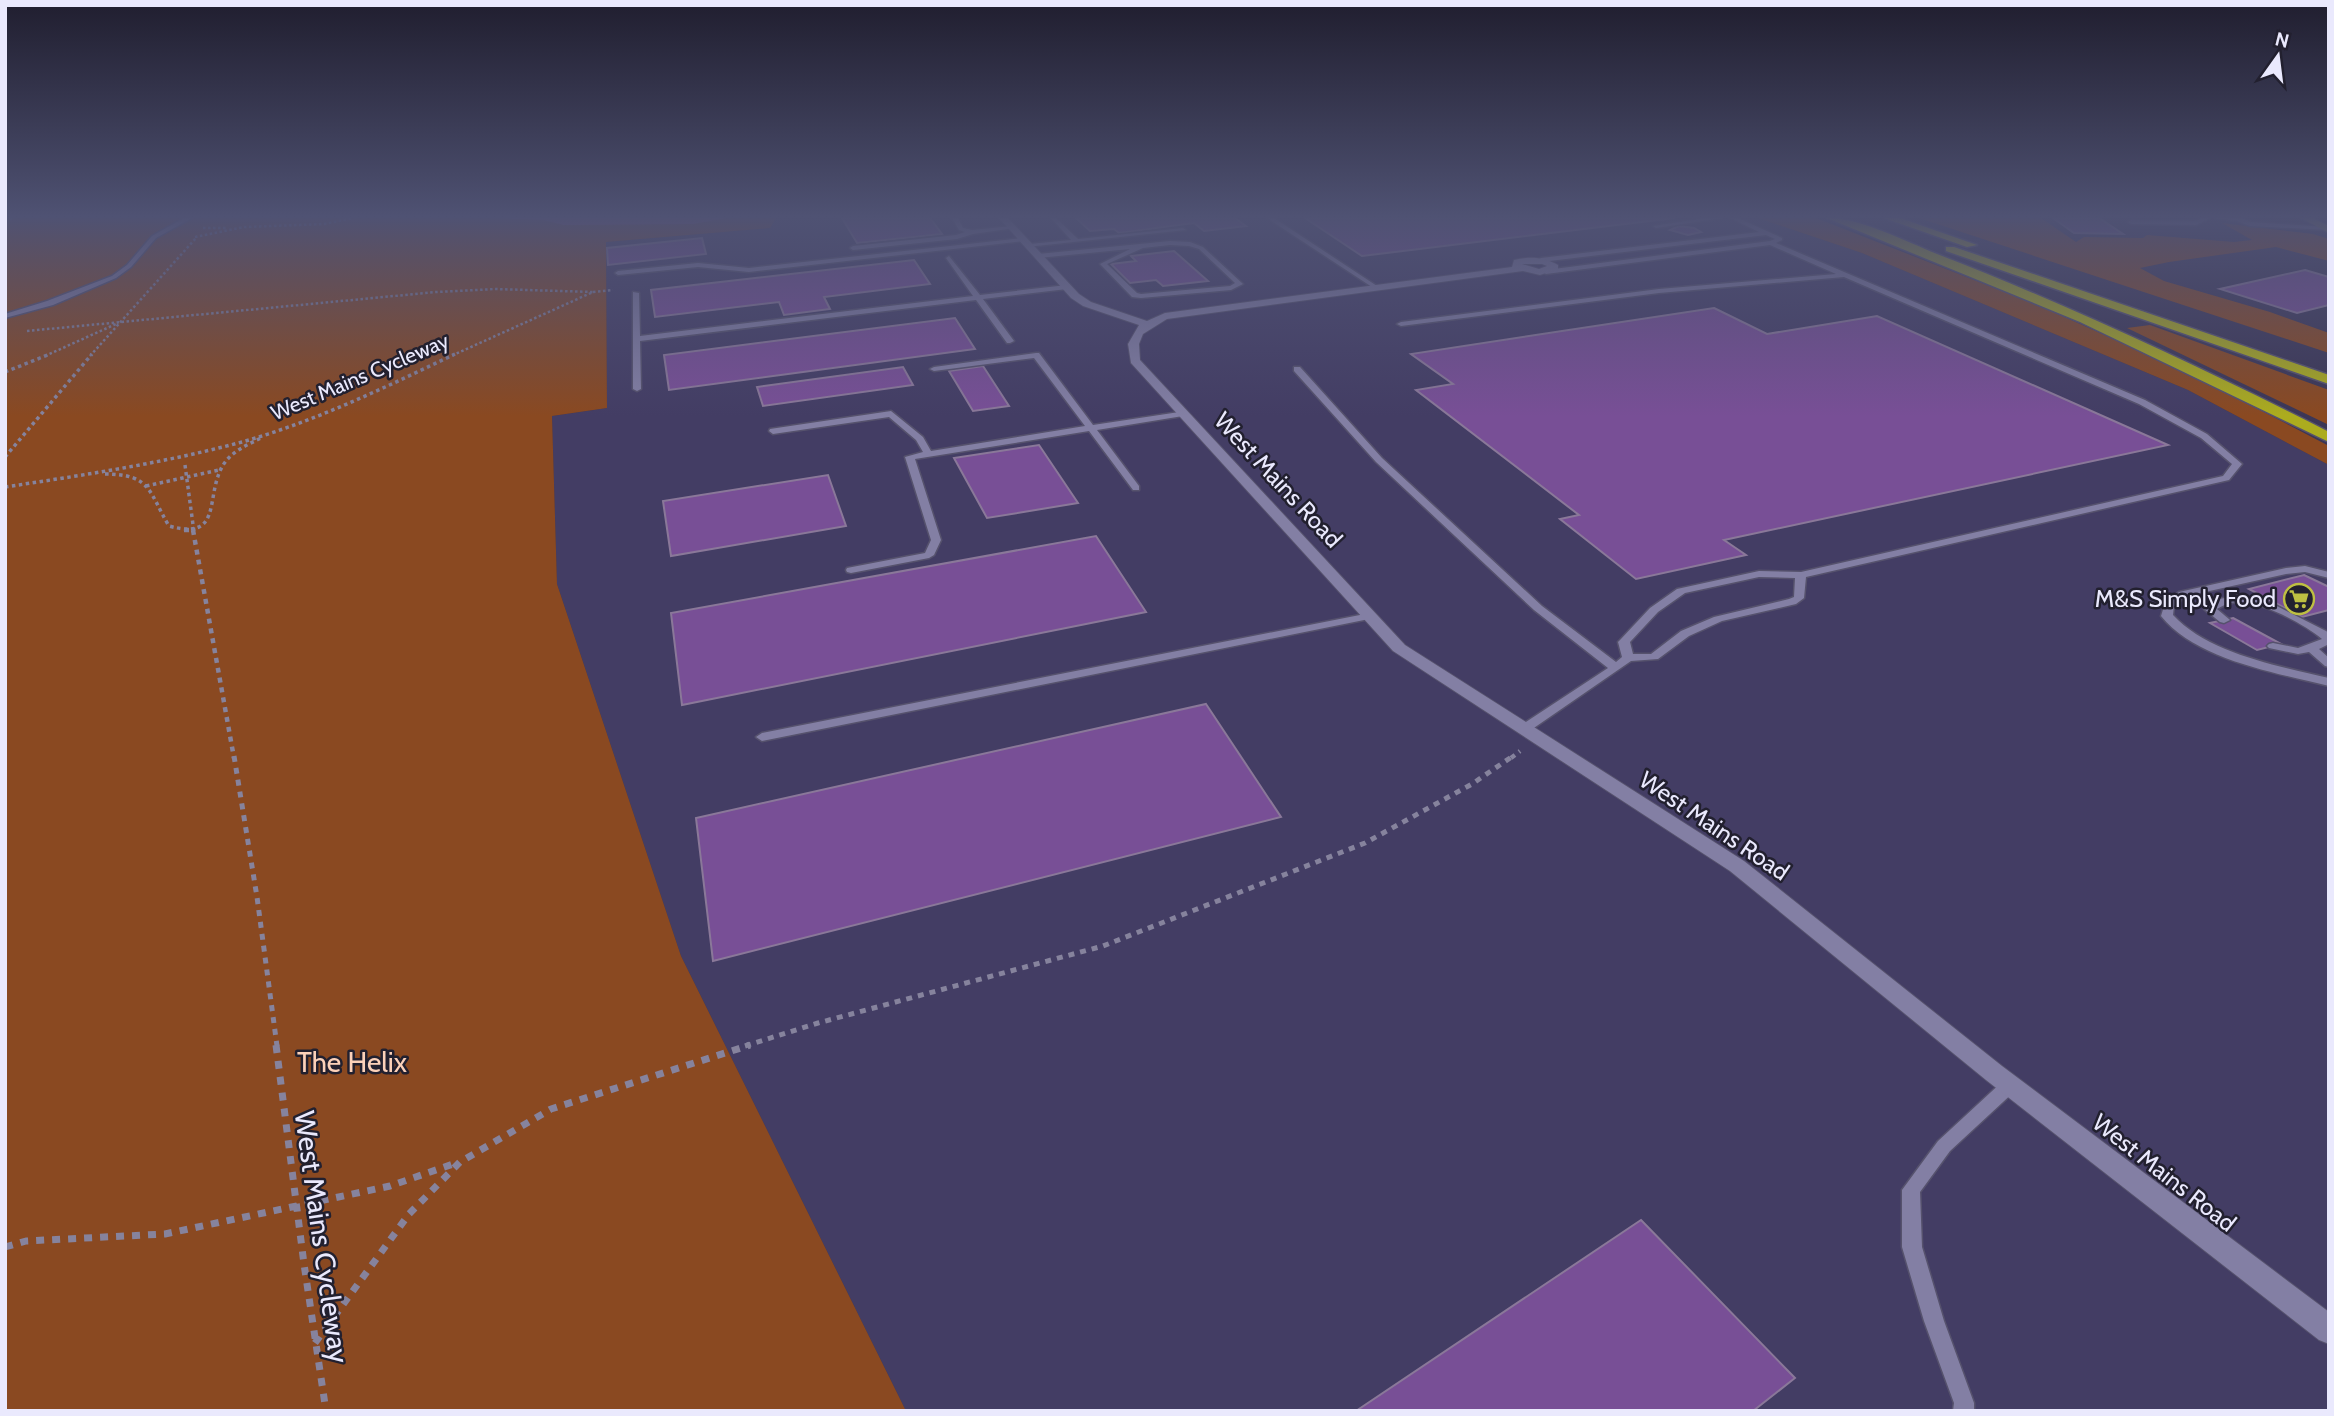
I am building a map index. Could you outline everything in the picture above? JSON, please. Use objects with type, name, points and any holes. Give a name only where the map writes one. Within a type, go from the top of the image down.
[{"type":"highway","points":[[2002,284],[2198,372],[2329,438]]},
{"type":"highway","points":[[2050,284],[2329,380]]},
{"type":"highway","points":[[2088,284],[2238,334]]},
{"type":"street","points":[[1064,284],[1087,304],[1146,324],[1165,316],[1192,311],[1390,284]]},
{"type":"street","name":"West Mains Road","points":[[1146,324],[1136,335],[1131,347],[1135,361],[1398,648],[1737,866],[2010,1085],[2329,1330]]},
{"type":"lane","points":[[5,316],[50,303],[95,284]]},
{"type":"lane","points":[[968,284],[1010,341]]},
{"type":"lane","points":[[1124,284],[1135,295],[1150,296],[1231,288],[1240,284]]},
{"type":"lane","points":[[1401,324],[1634,294],[1744,284]]},
{"type":"lane","points":[[1628,658],[1624,642],[1654,610],[1674,594],[1759,574],[1801,575],[2226,478],[2237,464],[2204,436],[2142,402],[1866,284]]},
{"type":"lane","points":[[636,339],[1067,287]]},
{"type":"lane","points":[[635,293],[637,389]]},
{"type":"lane","points":[[934,369],[1036,355],[1136,488]]},
{"type":"lane","points":[[1297,369],[1379,460],[1538,608],[1616,668]]},
{"type":"lane","points":[[851,570],[929,555],[936,540],[910,457],[1183,413]]},
{"type":"lane","points":[[773,431],[891,414],[920,439],[928,454]]},
{"type":"lane","points":[[2329,573],[2305,569],[2182,594],[2169,605],[2167,616],[2174,626],[2200,642],[2329,682]]},
{"type":"lane","points":[[1531,734],[1628,658],[1654,657],[1666,645],[1693,627],[1792,602],[1798,598],[1801,575]]},
{"type":"lane","points":[[2224,620],[2210,609],[2215,604],[2249,600],[2264,604],[2322,633],[2329,640],[2298,651],[2273,646]]},
{"type":"lane","points":[[762,737],[1370,616]]},
{"type":"lane","points":[[2311,648],[2319,658],[2329,664]]},
{"type":"lane","points":[[1964,1411],[1964,1403],[1934,1321],[1912,1247],[1911,1190],[1944,1146],[2010,1085]]},
{"type":"path","points":[[5,457],[154,284]]},
{"type":"path","name":"West Mains Cycleway","points":[[5,487],[150,463],[274,431],[381,388],[593,292],[495,289],[436,292],[18,332]]},
{"type":"path","points":[[5,372],[76,344],[120,322]]},
{"type":"path","points":[[89,474],[131,476],[146,486],[157,500],[169,526],[179,530],[193,530],[204,524],[211,515],[219,470],[232,454],[274,431]]},
{"type":"path","name":"West Mains Cycleway","points":[[185,464],[193,530],[246,825],[326,1411]]},
{"type":"path","points":[[146,486],[219,470]]},
{"type":"path","points":[[5,1247],[26,1241],[165,1234],[390,1185],[460,1162],[551,1109],[818,1023],[1102,946],[1303,868],[1377,837],[1472,784],[1531,734]]},
{"type":"path","points":[[315,1343],[409,1214],[460,1162]]},
{"type":"shaded area","points":[[606,284],[1936,284],[2188,390],[2329,465],[2329,1411],[906,1411],[681,956],[557,584],[552,416],[607,408]]},
{"type":"green space","name":"The Helix","points":[[5,284],[606,284],[607,408],[552,416],[557,584],[681,956],[906,1411],[5,1411]]},
{"type":"green space","points":[[1936,284],[1985,284],[2038,305],[2191,374],[2329,446],[2329,465],[2188,390]]},
{"type":"green space","points":[[2120,284],[2175,284],[2270,312],[2329,333],[2329,353]]},
{"type":"green space","points":[[2150,325],[2329,390],[2329,425],[2127,328]]},
{"type":"building","points":[[703,284],[929,284],[824,297],[830,309],[784,315],[779,302],[655,317],[651,290]]},
{"type":"building","points":[[2242,284],[2329,284],[2329,305],[2297,313],[2220,289]]},
{"type":"building","points":[[1714,308],[1767,334],[1877,316],[2168,445],[1724,540],[1746,555],[1636,579],[1560,519],[1579,515],[1416,390],[1453,384],[1411,354]]},
{"type":"building","points":[[955,318],[975,349],[669,390],[664,355]]},
{"type":"building","points":[[983,366],[1009,406],[973,411],[949,371]]},
{"type":"building","points":[[903,367],[913,385],[763,406],[757,387]]},
{"type":"building","points":[[1039,445],[1078,503],[987,518],[954,458]]},
{"type":"building","points":[[828,475],[846,526],[671,556],[663,501]]},
{"type":"building","points":[[1096,536],[1146,612],[682,705],[671,613]]},
{"type":"building","name":"M&S Simply Food","points":[[2304,575],[2329,587],[2329,610],[2302,617],[2249,589]]},
{"type":"building","points":[[2233,618],[2281,644],[2257,650],[2210,623]]},
{"type":"building","points":[[1206,704],[1281,817],[713,961],[696,818]]},
{"type":"building","points":[[1641,1220],[1795,1378],[1753,1411],[1356,1411]]},
{"type":"place","name":"M&S Simply Food","points":[[2299,599]]}]
